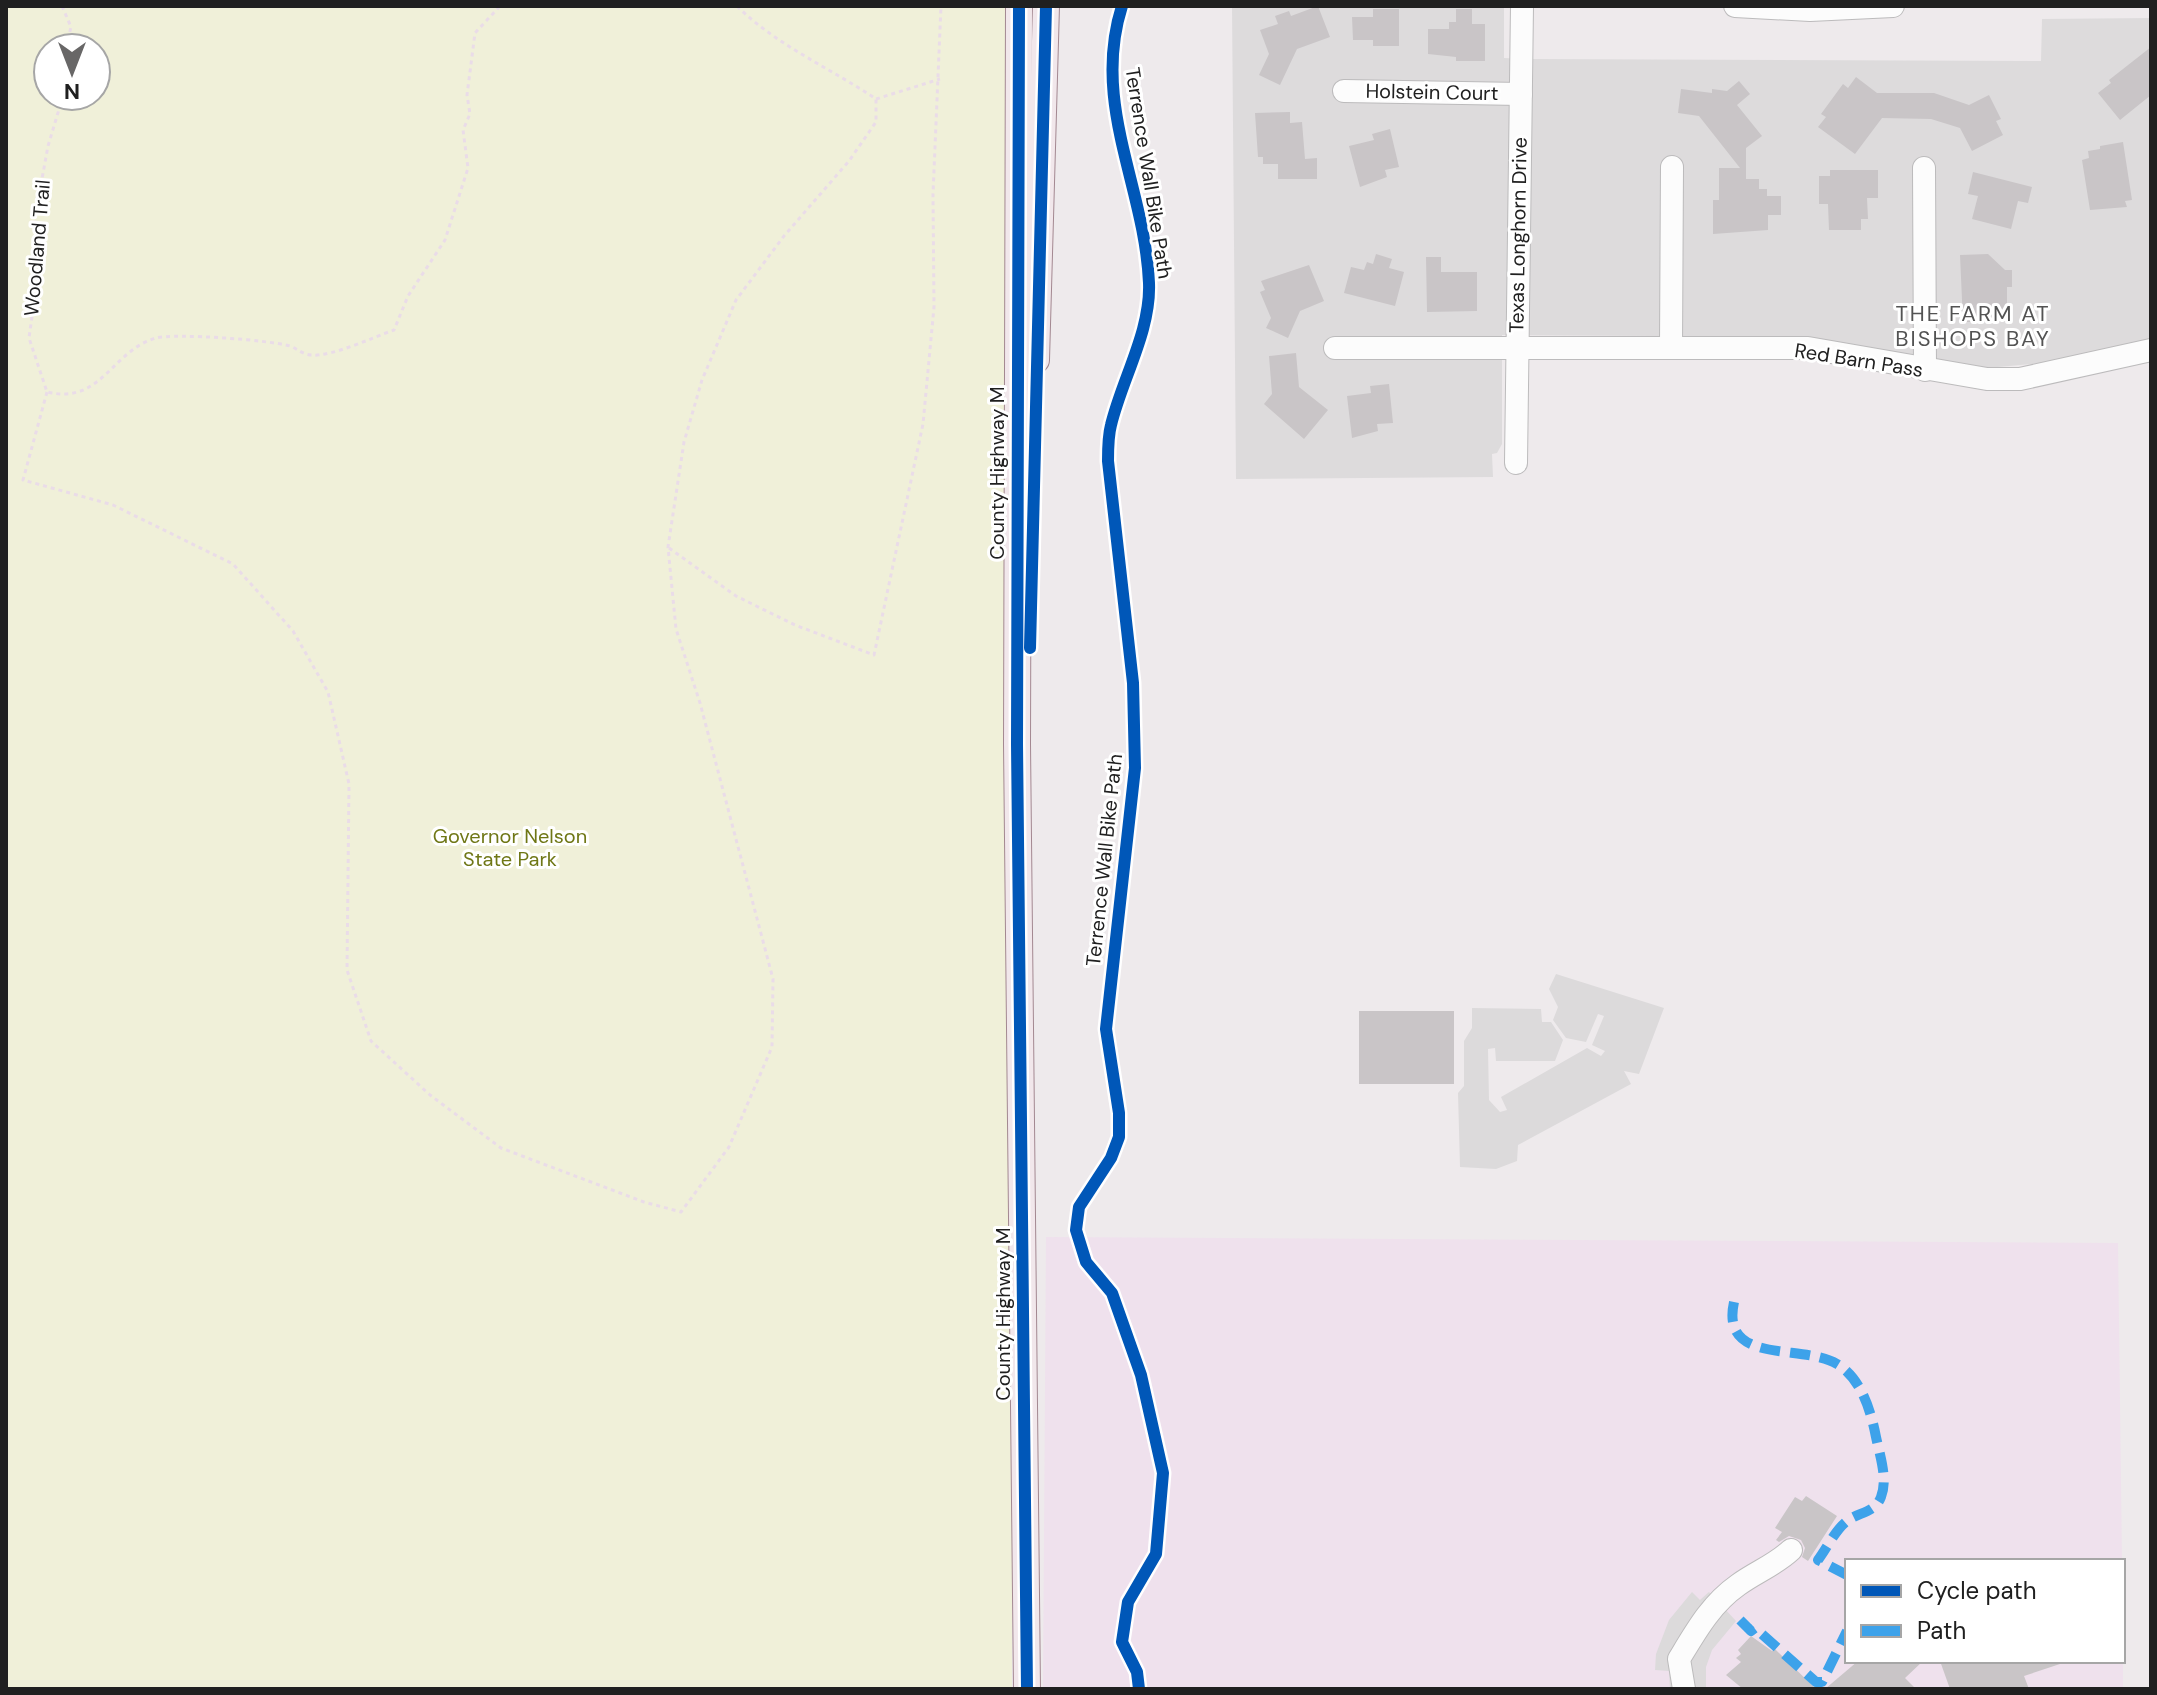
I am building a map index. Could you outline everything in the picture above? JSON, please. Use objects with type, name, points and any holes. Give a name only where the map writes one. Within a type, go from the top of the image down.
[{"type":"main road","name":"County Highway M","points":[[1019,6],[1016,564],[1027,1689]]},
{"type":"main road","name":"County Highway M","points":[[1021,940],[1027,811],[1046,6]]},
{"type":"main road","points":[[1039,230],[1057,95],[1060,6]]},
{"type":"street","name":"Texas Longhorn Drive","points":[[1516,463],[1522,6]]},
{"type":"street","points":[[1735,6],[1810,10],[1893,6]]},
{"type":"street","name":"Holstein Court","points":[[1344,91],[1521,94]]},
{"type":"street","points":[[1671,346],[1672,167]]},
{"type":"street","points":[[1924,168],[1925,370]]},
{"type":"street","name":"Red Barn Pass","points":[[1335,348],[1808,348],[1987,379],[2020,379],[2151,350]]},
{"type":"street","points":[[1684,1689],[1679,1659],[1709,1610],[1736,1585],[1777,1563],[1791,1550]]},
{"type":"path","points":[[62,6],[71,27],[70,32]]},
{"type":"path","points":[[500,6],[475,33],[467,95],[470,114],[463,130],[468,168],[464,183],[445,240],[408,296],[394,330],[315,356],[291,346],[181,335],[154,339],[128,353],[104,378],[81,393],[64,396],[47,392],[23,480],[113,505],[233,564],[293,631],[328,692],[349,784],[347,970],[371,1041],[430,1095],[501,1148],[644,1202],[681,1212],[729,1147],[772,1047],[773,979],[700,703],[676,629],[668,547],[684,442],[702,380],[736,300],[867,135],[876,122],[876,99]]},
{"type":"path","points":[[737,6],[761,29],[829,67],[876,99]]},
{"type":"path","points":[[668,547],[736,596],[795,625],[874,655],[923,424],[934,307],[933,194],[941,6]]},
{"type":"path","points":[[876,99],[940,79]]},
{"type":"shaded area","points":[[1232,6],[1504,6],[1504,58],[1527,59],[2041,61],[2042,19],[2151,18],[2151,339],[2064,361],[1987,368],[1954,366],[1799,337],[1502,335],[1502,444],[1497,453],[1492,454],[1493,477],[1236,479]]},
{"type":"shaded area","points":[[1556,974],[1664,1008],[1639,1074],[1624,1071],[1631,1084],[1518,1145],[1517,1161],[1496,1169],[1460,1167],[1458,1093],[1464,1086],[1464,1041],[1472,1028],[1472,1008],[1541,1009],[1542,1022],[1551,1022],[1563,1040],[1555,1061],[1496,1061],[1495,1048],[1488,1049],[1489,1100],[1500,1112],[1507,1110],[1501,1097],[1587,1048],[1601,1056],[1605,1051],[1592,1045],[1604,1016],[1598,1014],[1586,1042],[1566,1038],[1553,1020],[1558,1007],[1549,989]]},
{"type":"shaded area","points":[[1046,1237],[2118,1243],[2122,1559],[1845,1559],[1845,1663],[2123,1663],[2123,1689],[1043,1689]]},
{"type":"shaded area","points":[[1692,1592],[1700,1600],[1709,1592],[1736,1621],[1712,1650],[1706,1667],[1706,1689],[1670,1689],[1669,1671],[1655,1670],[1656,1654],[1669,1620]]},
{"type":"green space","name":"Governor Nelson State Park","points":[[6,6],[1013,6],[1012,1689],[6,1689]]},
{"type":"building","points":[[1318,6],[1330,37],[1297,49],[1280,85],[1259,75],[1269,54],[1260,30],[1278,24],[1275,16],[1289,11],[1291,16]]},
{"type":"building","points":[[1373,9],[1399,9],[1399,46],[1373,46],[1373,40],[1353,40],[1352,17],[1373,17]]},
{"type":"building","points":[[1456,9],[1472,9],[1472,24],[1485,24],[1485,61],[1456,61],[1456,57],[1428,54],[1428,29],[1449,29],[1449,22],[1456,22]]},
{"type":"building","points":[[2151,47],[2151,95],[2120,120],[2098,93],[2111,83],[2109,80]]},
{"type":"building","points":[[1856,77],[1877,93],[1934,93],[1969,105],[1989,95],[2001,119],[1996,121],[2003,135],[1972,151],[1960,128],[1931,119],[1882,118],[1855,154],[1818,127],[1826,117],[1821,114],[1843,84],[1848,88]]},
{"type":"building","points":[[1739,81],[1750,94],[1737,105],[1762,136],[1746,148],[1746,179],[1759,179],[1759,189],[1767,189],[1767,196],[1781,196],[1781,215],[1768,215],[1768,230],[1713,234],[1713,200],[1719,200],[1719,168],[1740,168],[1699,116],[1678,113],[1681,89],[1712,93],[1712,89],[1727,91]]},
{"type":"building","points":[[1290,112],[1290,123],[1302,122],[1305,159],[1317,158],[1317,179],[1278,179],[1278,164],[1263,164],[1263,157],[1258,157],[1255,113]]},
{"type":"building","points":[[1390,129],[1399,167],[1385,170],[1387,177],[1360,187],[1349,146],[1374,140],[1372,134]]},
{"type":"building","points":[[2123,142],[2132,200],[2125,201],[2127,207],[2090,210],[2082,160],[2089,158],[2088,151]]},
{"type":"building","points":[[1830,170],[1878,170],[1878,198],[1867,198],[1868,219],[1861,219],[1861,230],[1829,230],[1828,204],[1819,204],[1819,176],[1830,176]]},
{"type":"building","points":[[1973,172],[2032,187],[2028,203],[2018,201],[2011,229],[1972,219],[1978,196],[1968,194]]},
{"type":"building","points":[[1376,254],[1392,259],[1389,268],[1404,272],[1395,306],[1344,293],[1351,267],[1364,270],[1367,262],[1373,264]]},
{"type":"building","points":[[1988,254],[2005,270],[2012,270],[2012,287],[2007,287],[2007,322],[1963,322],[1960,255]]},
{"type":"building","points":[[1426,257],[1441,257],[1441,272],[1477,272],[1477,311],[1427,312]]},
{"type":"building","points":[[1309,265],[1324,301],[1300,311],[1288,338],[1266,328],[1271,318],[1260,292],[1265,290],[1261,281]]},
{"type":"building","points":[[1296,353],[1299,387],[1328,410],[1304,439],[1264,404],[1272,394],[1269,356]]},
{"type":"building","points":[[1389,384],[1393,423],[1377,424],[1378,431],[1352,438],[1347,396],[1371,393],[1370,386]]},
{"type":"building","points":[[1359,1011],[1454,1011],[1454,1084],[1359,1084]]},
{"type":"building","points":[[1806,1496],[1837,1516],[1808,1561],[1802,1557],[1805,1548],[1801,1540],[1789,1536],[1779,1542],[1776,1540],[1782,1532],[1775,1528],[1795,1497],[1802,1501]]},
{"type":"building","points":[[1751,1636],[1772,1651],[1775,1649],[1816,1689],[1743,1689],[1726,1675],[1741,1662],[1736,1658],[1741,1654],[1738,1650]]},
{"type":"building","points":[[1856,1663],[1921,1663],[1905,1678],[1916,1689],[1825,1689]]},
{"type":"building","points":[[1941,1663],[2060,1663],[2024,1676],[2029,1689],[1950,1689]]},
{"type":"marked path","points":[[1734,1302],[1733,1322],[1739,1336],[1767,1349],[1804,1354],[1837,1364],[1853,1378],[1864,1396],[1881,1460],[1883,1490],[1875,1506],[1843,1524],[1818,1560],[1845,1574]]},
{"type":"marked path","points":[[1740,1620],[1751,1631],[1755,1628],[1816,1682],[1822,1682],[1845,1635]]},
{"type":"cycle path","points":[[1019,6],[1017,744],[1027,1689]]},
{"type":"cycle path","points":[[1030,648],[1046,6]]},
{"type":"cycle path","name":"Terrence Wall Bike Path","points":[[1122,6],[1114,42],[1116,111],[1139,213],[1149,283],[1145,319],[1116,408],[1108,447],[1133,683],[1135,768],[1106,1029],[1119,1113],[1119,1137],[1111,1158],[1079,1207],[1076,1230],[1086,1262],[1112,1293],[1141,1375],[1163,1473],[1156,1554],[1128,1602],[1122,1642],[1137,1672],[1139,1689]]},
{"type":"district","name":"THE FARM AT BISHOPS BAY","points":[[1973,326]]}]
